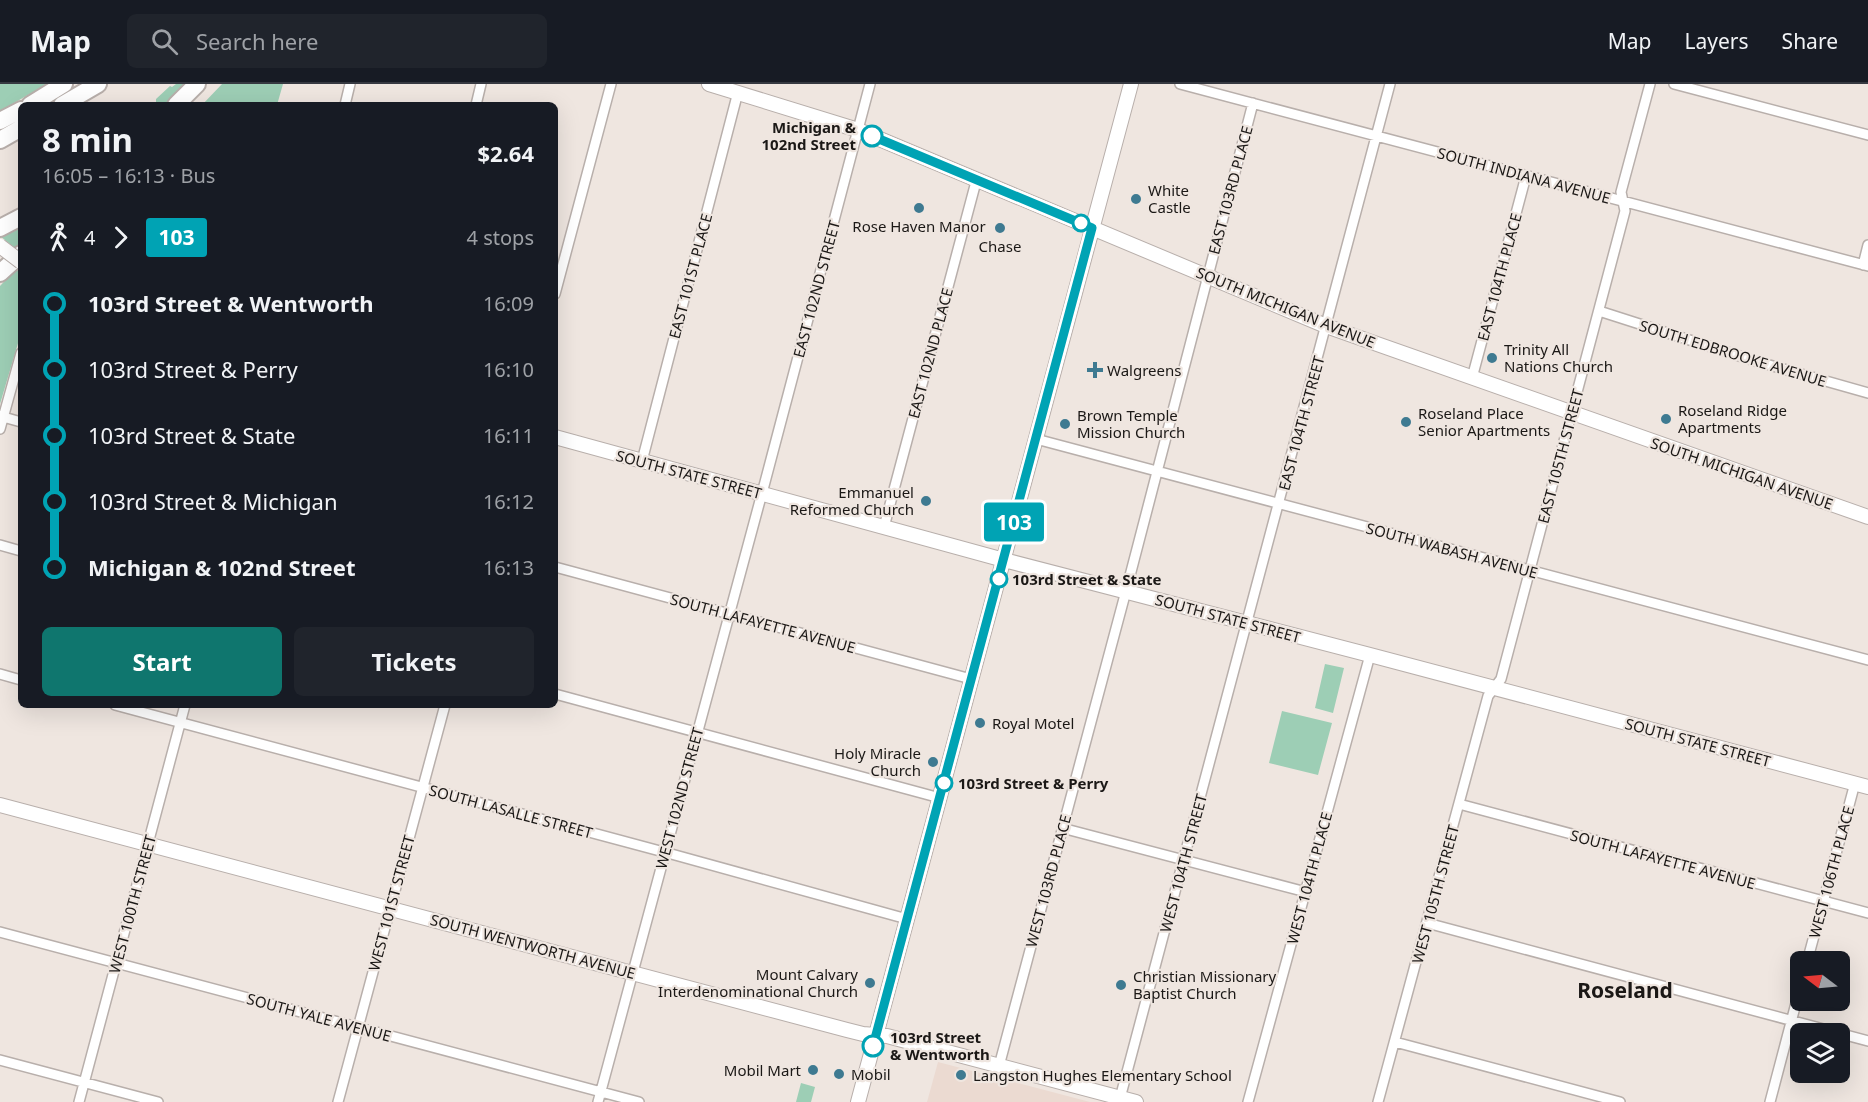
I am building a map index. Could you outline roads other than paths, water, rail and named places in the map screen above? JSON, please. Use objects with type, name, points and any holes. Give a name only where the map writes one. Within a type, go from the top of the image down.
[{"type":"highway","points":[[35,102],[64,84]]},
{"type":"highway","points":[[67,102],[98,84]]},
{"type":"highway","points":[[179,102],[197,84]]},
{"type":"highway","points":[[192,102],[204,84]]},
{"type":"highway","points":[[0,122],[18,112]]},
{"type":"highway","points":[[0,140],[18,130]]},
{"type":"highway","points":[[0,228],[18,219]]},
{"type":"highway","points":[[0,273],[18,257]]},
{"type":"street","points":[[346,102],[350,84]]},
{"type":"street","points":[[477,102],[481,84]]},
{"type":"street","points":[[558,283],[611,84]]},
{"type":"street","name":"SOUTH MICHIGAN AVENUE","points":[[709,84],[858,130],[1326,326],[1868,517]]},
{"type":"street","name":"EAST 102ND STREET","points":[[762,494],[870,84]]},
{"type":"street","points":[[858,1102],[1131,84]]},
{"type":"street","name":"SOUTH INDIANA AVENUE","points":[[1180,84],[1865,265]]},
{"type":"street","name":"EAST 104TH STREET","points":[[1247,623],[1390,84]]},
{"type":"street","name":"EAST 105TH STREET","points":[[1494,687],[1501,679],[1625,211],[1621,192],[1650,84]]},
{"type":"street","points":[[1674,84],[1868,135]]},
{"type":"street","name":"EAST 101ST PLACE","points":[[642,460],[738,92]]},
{"type":"street","name":"EAST 103RD PLACE","points":[[1126,591],[1253,103]]},
{"type":"street","name":"EAST 104TH PLACE","points":[[1472,378],[1526,176]]},
{"type":"street","name":"EAST 102ND PLACE","points":[[884,527],[977,178]]},
{"type":"street","points":[[1865,265],[1868,245]]},
{"type":"street","points":[[0,246],[18,260]]},
{"type":"street","name":"SOUTH EDBROOKE AVENUE","points":[[1599,311],[1755,361],[1868,393]]},
{"type":"street","points":[[0,429],[18,363]]},
{"type":"street","points":[[2,417],[18,421]]},
{"type":"street","name":"SOUTH STATE STREET","points":[[558,438],[1004,560],[1861,785]]},
{"type":"street","name":"SOUTH WABASH AVENUE","points":[[1036,439],[1868,660]]},
{"type":"street","name":"WEST 102ND STREET","points":[[598,1102],[762,494]]},
{"type":"street","points":[[0,545],[18,550]]},
{"type":"street","name":"SOUTH LAFAYETTE AVENUE","points":[[558,568],[971,680]]},
{"type":"street","name":"WEST 103RD PLACE","points":[[999,1066],[1126,591]]},
{"type":"street","name":"WEST 104TH STREET","points":[[1119,1100],[1247,623]]},
{"type":"street","name":"WEST 104TH PLACE","points":[[1248,1102],[1370,655]]},
{"type":"street","points":[[0,674],[18,679]]},
{"type":"street","name":"WEST 105TH STREET","points":[[1378,1102],[1487,698],[1494,687]]},
{"type":"street","points":[[558,695],[939,798]]},
{"type":"street","name":"SOUTH LASALLE STREET","points":[[126,708],[907,919]]},
{"type":"street","name":"WEST 100TH STREET","points":[[79,1102],[184,708]]},
{"type":"street","name":"WEST 101ST STREET","points":[[338,1102],[444,708]]},
{"type":"street","name":"WEST 106TH PLACE","points":[[1810,951],[1823,902],[1861,785]]},
{"type":"street","name":"SOUTH LAFAYETTE AVENUE","points":[[1459,804],[1868,913]]},
{"type":"street","name":"SOUTH WENTWORTH AVENUE","points":[[0,805],[855,1032],[887,1036],[1119,1100],[1136,1102]]},
{"type":"street","points":[[1062,828],[1306,892]]},
{"type":"street","points":[[1426,923],[1868,1041]]},
{"type":"street","name":"SOUTH YALE AVENUE","points":[[0,932],[639,1102]]},
{"type":"street","points":[[1770,1102],[1794,1011]]},
{"type":"street","points":[[1395,1042],[1620,1102]]},
{"type":"street","points":[[0,1060],[158,1102]]},
{"type":"place","name":"Michigan & 102nd Street","points":[[872,136]]},
{"type":"place","name":"White Castle","points":[[1136,199]]},
{"type":"place","name":"Rose Haven Manor","points":[[919,208]]},
{"type":"place","name":"Chase","points":[[1000,228]]},
{"type":"place","name":"Trinity All Nations Church","points":[[1492,358]]},
{"type":"place","name":"Walgreens","points":[[1095,370]]},
{"type":"place","name":"Roseland Ridge Apartments","points":[[1666,419]]},
{"type":"place","name":"Roseland Place Senior Apartments","points":[[1406,422]]},
{"type":"place","name":"Brown Temple Mission Church","points":[[1065,424]]},
{"type":"place","name":"Emmanuel Reformed Church","points":[[926,501]]},
{"type":"place","name":"103rd Street & State","points":[[999,579]]},
{"type":"place","name":"Royal Motel","points":[[980,723]]},
{"type":"place","name":"Holy Miracle Church","points":[[933,762]]},
{"type":"place","name":"103rd Street & Perry","points":[[944,783]]},
{"type":"place","name":"Mount Calvary Interdenominational Church","points":[[870,983]]},
{"type":"place","name":"Christian Missionary Baptist Church","points":[[1121,985]]},
{"type":"place","name":"103rd Street & Wentworth","points":[[873,1046]]},
{"type":"place","name":"Mobil Mart","points":[[813,1070]]},
{"type":"place","name":"Mobil","points":[[839,1074]]},
{"type":"place","name":"Langston Hughes Elementary School","points":[[961,1075]]},
{"type":"district","name":"Roseland","points":[[1625,990]]}]
